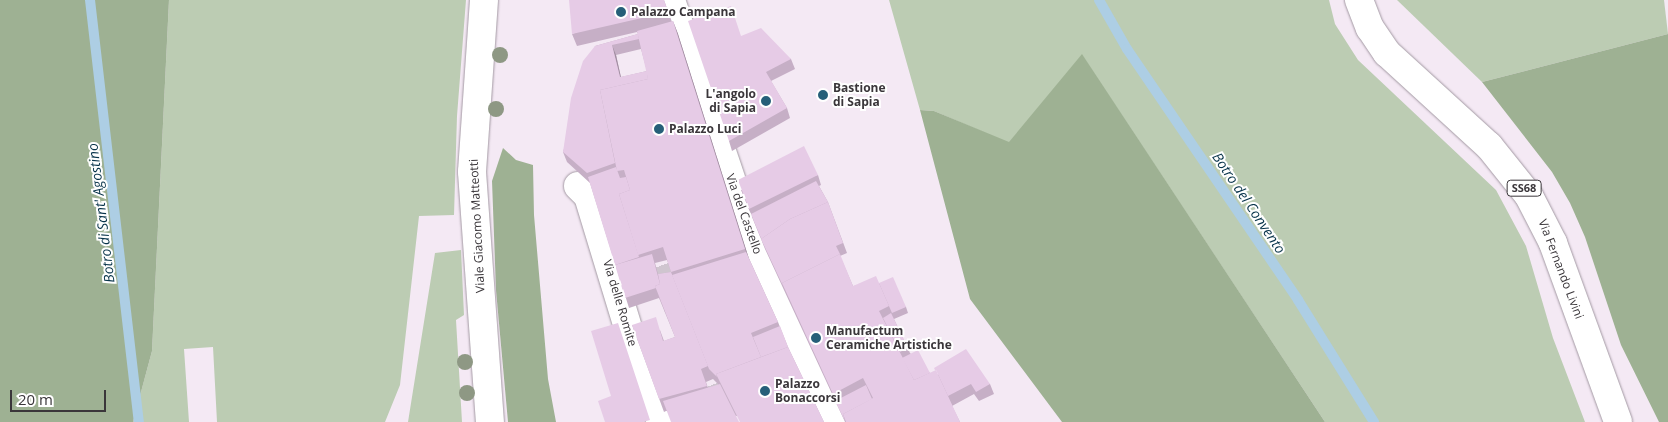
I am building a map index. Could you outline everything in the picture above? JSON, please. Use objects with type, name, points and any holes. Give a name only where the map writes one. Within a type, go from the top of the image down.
[{"type":"street","name":"Viale Giacomo Matteotti","points":[[484,0],[472,172],[490,422]]},
{"type":"street","name":"Via del Castello","points":[[671,0],[753,244],[833,422]]},
{"type":"street","name":"Via Fernando Livini","points":[[1359,0],[1370,28],[1387,53],[1489,146],[1530,196],[1551,237],[1618,422]]},
{"type":"street","name":"Via delle Romite","points":[[578,186],[588,196],[640,368],[661,422]]},
{"type":"green space","points":[[0,0],[169,0],[152,351],[133,422],[0,422]]},
{"type":"green space","points":[[169,0],[466,0],[457,116],[454,215],[419,216],[400,385],[385,422],[217,422],[213,347],[184,349],[189,422],[133,422],[152,351]]},
{"type":"green space","points":[[889,0],[1329,0],[1335,24],[1358,60],[1496,190],[1526,246],[1553,338],[1585,422],[1325,422],[1082,55],[1009,143],[934,111],[920,110]]},
{"type":"green space","points":[[1397,0],[1664,0],[1668,34],[1482,82]]},
{"type":"green space","points":[[1668,34],[1668,422],[1659,422],[1621,345],[1585,237],[1570,203],[1552,172],[1482,82]]},
{"type":"green space","points":[[1082,54],[1325,422],[1062,422],[970,299],[920,110],[934,111],[1009,142]]},
{"type":"green space","points":[[503,148],[516,160],[533,165],[534,215],[548,379],[556,422],[508,422],[496,290],[492,181]]},
{"type":"green space","points":[[461,250],[464,315],[456,320],[462,422],[408,422],[435,253]]},
{"type":"building","name":"Palazzo Campana","points":[[569,0],[664,0],[668,12],[572,34]]},
{"type":"building","points":[[731,6],[741,36],[761,28],[791,59],[766,72],[787,108],[729,141],[688,21]]},
{"type":"building","points":[[673,21],[745,249],[671,272],[663,247],[638,255],[619,194],[630,190],[624,170],[617,171],[600,90],[648,79],[637,31]]},
{"type":"building","points":[[638,34],[639,39],[612,45],[620,77],[647,71],[648,79],[600,90],[615,163],[587,173],[563,152],[571,98],[583,61],[595,46]]},
{"type":"building","points":[[804,146],[818,175],[749,209],[738,180]]},
{"type":"building","points":[[616,167],[620,178],[626,177],[630,190],[619,194],[639,257],[615,265],[588,177]]},
{"type":"building","points":[[816,181],[828,202],[790,219],[761,239],[751,214]]},
{"type":"building","points":[[828,202],[843,243],[836,246],[840,254],[782,283],[783,286],[761,239],[790,219]]},
{"type":"building","points":[[746,252],[778,322],[751,333],[761,357],[716,374],[717,377],[709,369],[672,275]]},
{"type":"building","points":[[652,254],[660,284],[655,286],[656,288],[625,298],[615,265]]},
{"type":"building","points":[[840,254],[853,286],[876,276],[889,306],[879,311],[914,380],[936,370],[960,422],[846,422],[843,414],[873,398],[863,378],[833,394],[782,283]]},
{"type":"building","points":[[671,272],[708,366],[701,369],[707,386],[659,399],[632,325],[656,317],[663,341],[675,337],[655,286],[660,284],[658,274]]},
{"type":"building","points":[[893,277],[906,307],[892,313],[879,283]]},
{"type":"building","points":[[891,313],[908,348],[900,352],[883,318]]},
{"type":"building","points":[[618,323],[650,420],[643,422],[605,422],[598,401],[611,396],[591,331]]},
{"type":"building","points":[[780,326],[788,347],[761,357],[753,337]]},
{"type":"building","name":"Palazzo Bonaccorsi","points":[[788,347],[824,422],[740,422],[716,374]]},
{"type":"building","points":[[966,349],[990,384],[976,392],[971,384],[948,396],[934,368]]},
{"type":"building","points":[[918,350],[930,373],[914,380],[902,358]]},
{"type":"building","points":[[720,384],[739,422],[671,422],[663,401]]},
{"type":"building","points":[[866,385],[872,399],[843,414],[845,421],[835,401]]},
{"type":"waterway","name":"Botro di Sant' Agostino","points":[[90,0],[139,422]]},
{"type":"waterway","name":"Botro del Convento","points":[[1099,0],[1127,49],[1298,300],[1374,422]]},
{"type":"tunnel","points":[[647,226],[678,307]]},
{"type":"tunnel","points":[[694,347],[725,422]]},
{"type":"place","name":"Palazzo Campana","points":[[621,12]]},
{"type":"place","name":"Bastione di Sapia","points":[[823,95]]},
{"type":"place","name":"L'angolo di Sapia","points":[[766,101]]},
{"type":"place","name":"Palazzo Luci","points":[[659,129]]},
{"type":"place","name":"Manufactum Ceramiche Artistiche","points":[[816,338]]},
{"type":"place","name":"Palazzo Bonaccorsi","points":[[765,391]]}]
